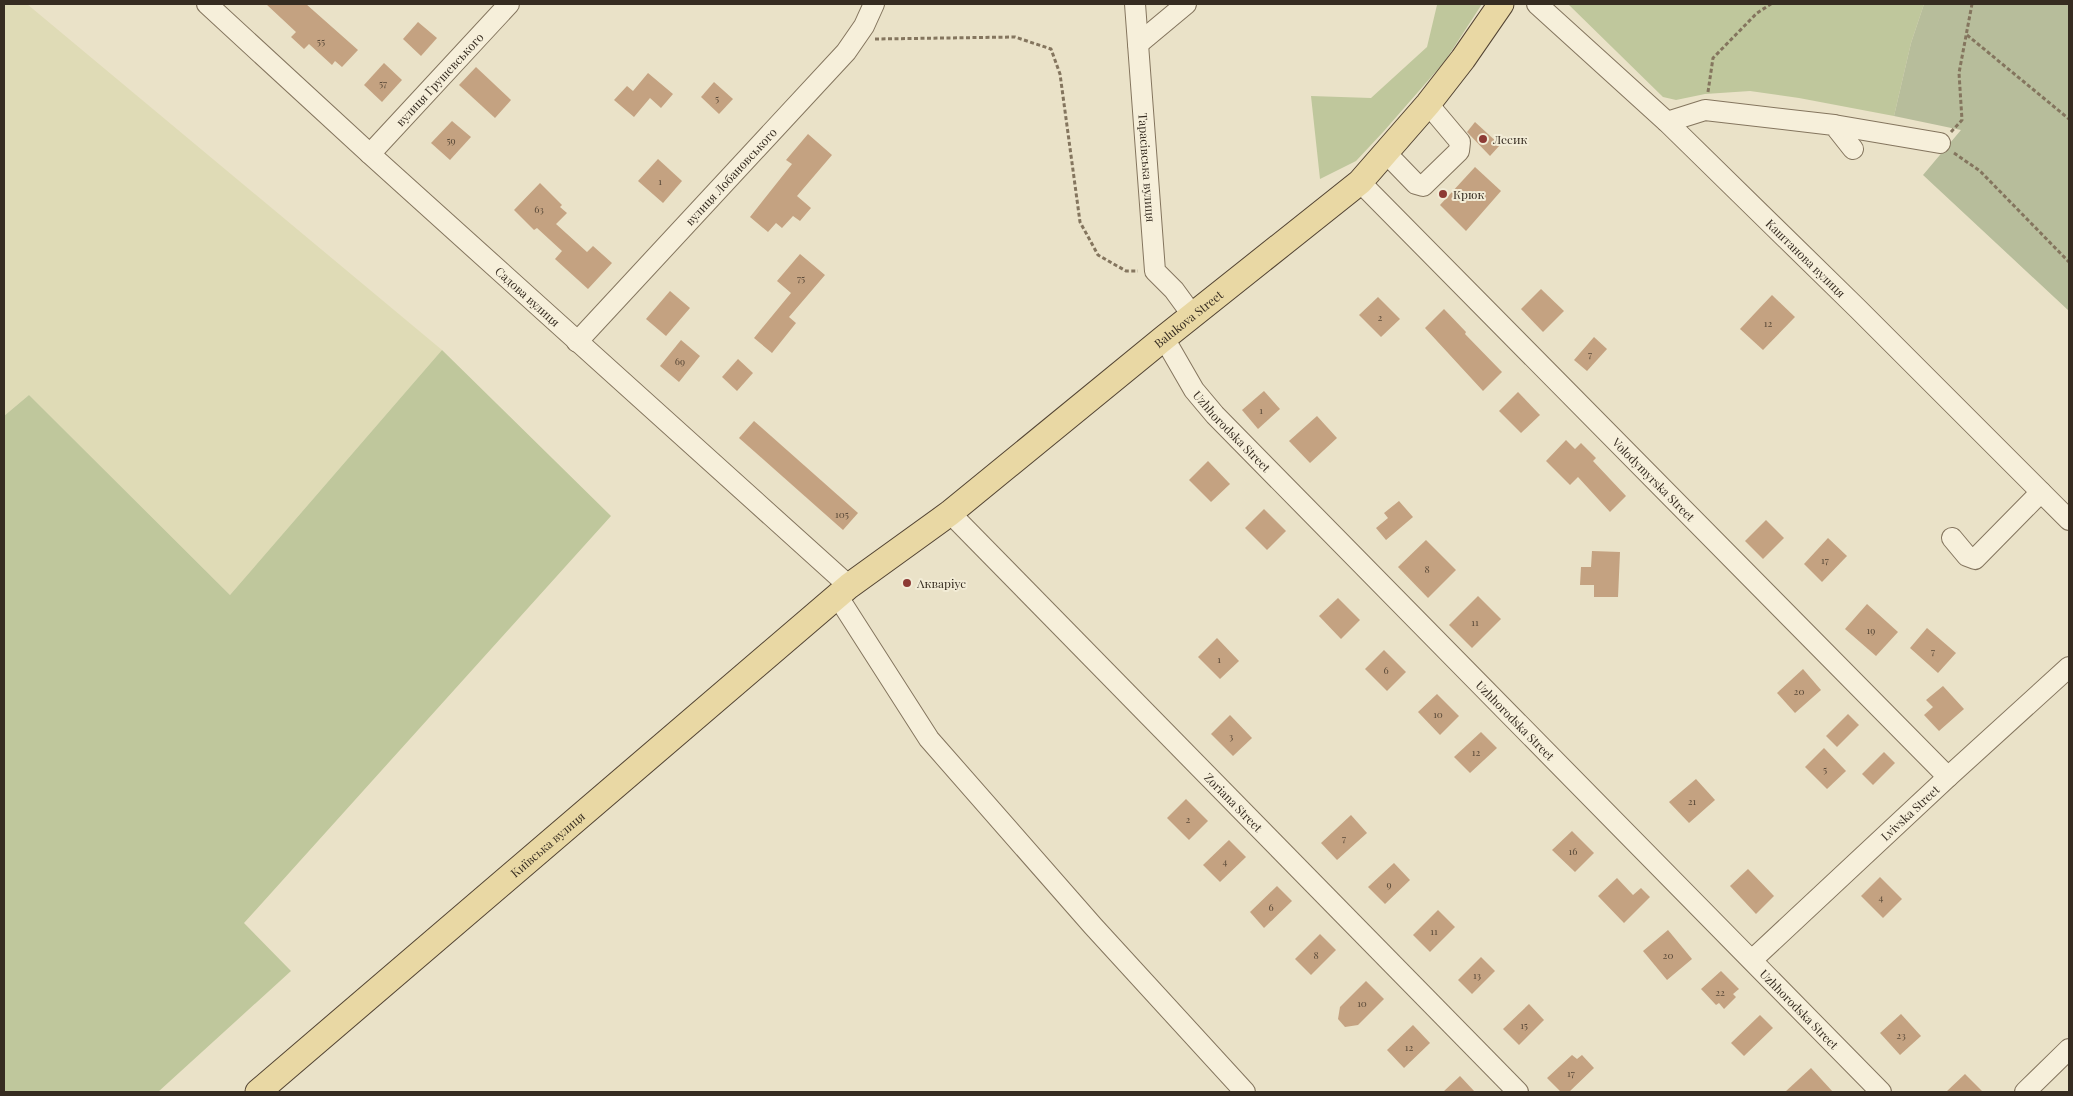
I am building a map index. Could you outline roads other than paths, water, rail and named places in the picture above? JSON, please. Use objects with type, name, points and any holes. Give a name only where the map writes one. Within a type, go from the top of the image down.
[{"type":"main road","name":"Balukova Street","points":[[843,592],[950,512],[1360,182],[1428,104],[1463,59],[1501,4]]},
{"type":"main road","name":"Київська вулиця","points":[[258,1092],[843,592]]},
{"type":"street","name":"Садова вулиця","points":[[207,4],[577,342],[843,592],[929,739],[1087,918],[1245,1092]]},
{"type":"street","name":"вулиця Грушевського","points":[[370,154],[509,4]]},
{"type":"street","name":"вулиця Лобановського","points":[[577,342],[839,59],[864,26],[874,4]]},
{"type":"street","name":"Тарасівська вулиця","points":[[1135,4],[1155,271],[1174,290],[1193,316]]},
{"type":"street","points":[[1138,44],[1186,4]]},
{"type":"street","name":"Каштанова вулиця","points":[[1537,4],[1667,122],[2069,520]]},
{"type":"street","points":[[1386,153],[1416,184],[1423,186],[1459,151],[1460,142],[1428,104]]},
{"type":"street","points":[[1667,122],[1705,110],[1834,126],[1940,144]]},
{"type":"street","points":[[1834,126],[1853,149]]},
{"type":"street","name":"Volodymyrska Street","points":[[1360,182],[1948,777]]},
{"type":"street","name":"Uzhhorodska Street","points":[[1164,338],[1194,390],[1215,415],[1881,1092]]},
{"type":"street","points":[[1952,538],[1968,556],[1975,559],[2041,492]]},
{"type":"street","name":"Zoriana Street","points":[[950,512],[1518,1092]]},
{"type":"street","name":"Lvivska Street","points":[[1752,960],[2069,667]]},
{"type":"street","points":[[2025,1092],[2069,1050]]},
{"type":"place","name":"Лесик","points":[[1483,139]]},
{"type":"place","name":"Крюк","points":[[1443,194]]},
{"type":"place","name":"Акваріус","points":[[907,583]]}]
